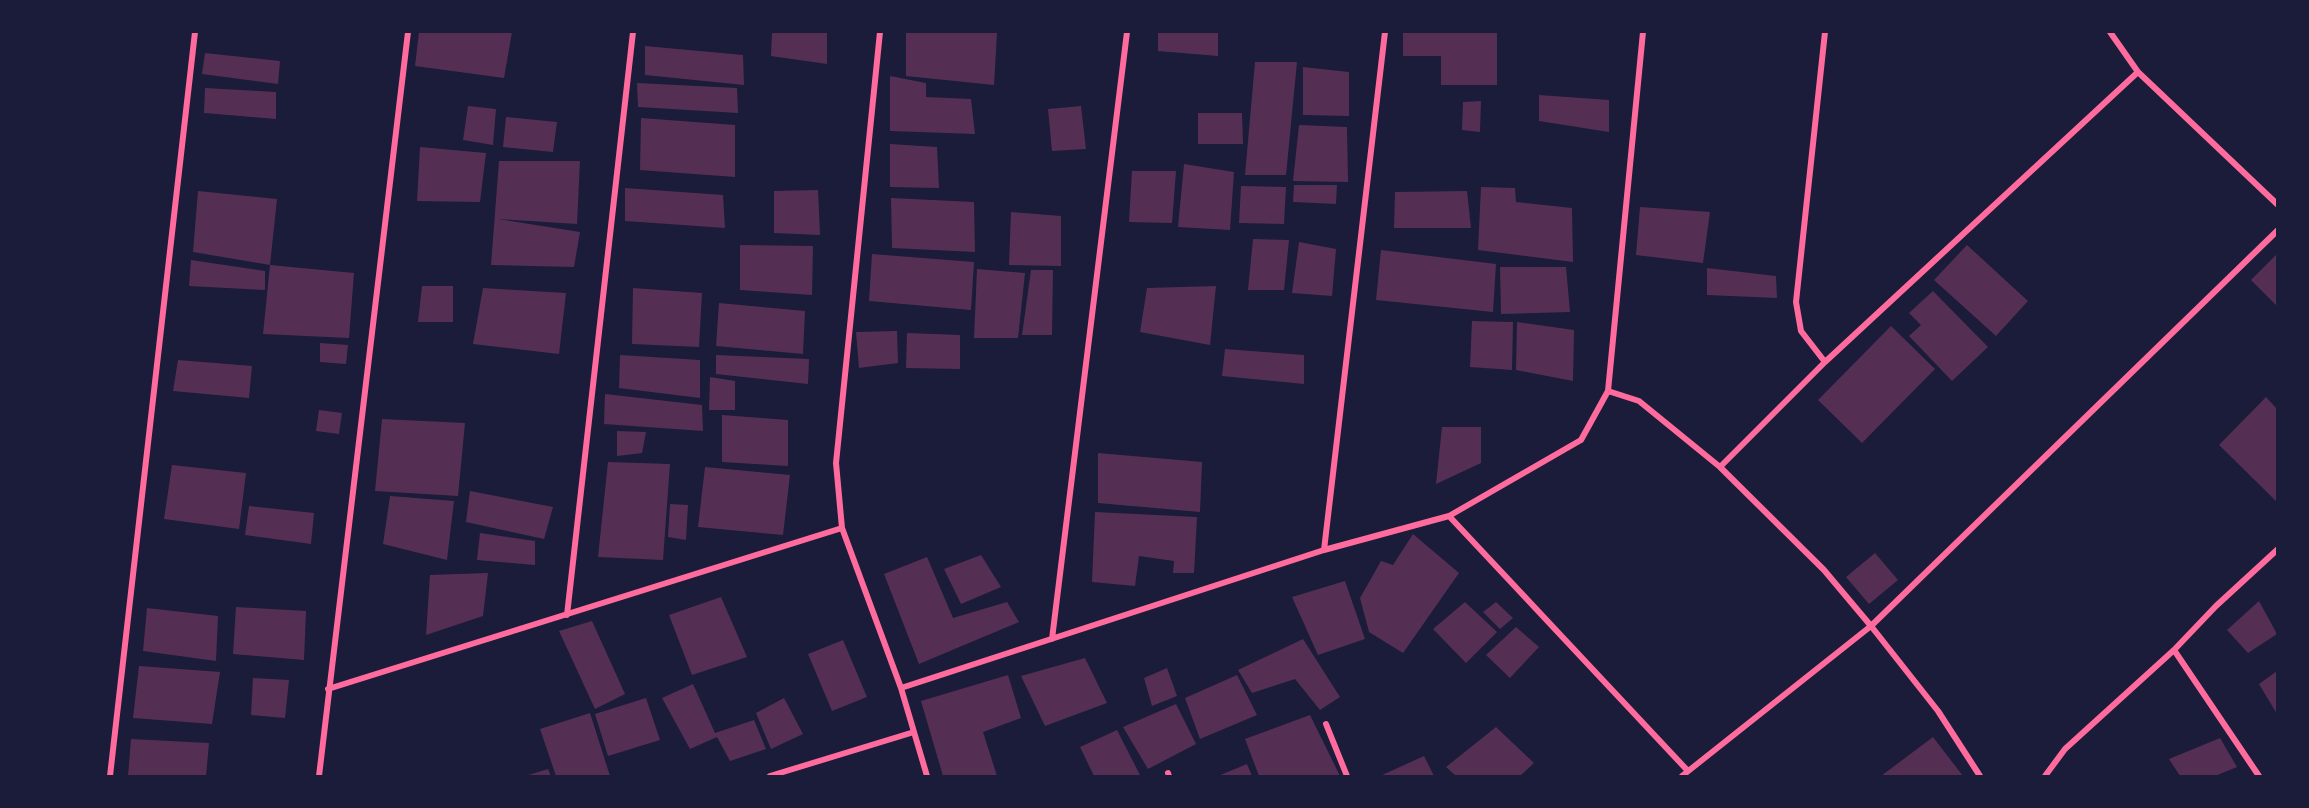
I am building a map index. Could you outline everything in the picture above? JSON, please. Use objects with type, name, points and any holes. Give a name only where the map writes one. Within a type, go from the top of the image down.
[{"type":"street","points":[[110,777],[195,32]]},
{"type":"street","points":[[319,777],[408,32]]},
{"type":"street","points":[[567,615],[633,32]]},
{"type":"street","points":[[880,32],[836,463],[842,528],[901,688],[927,777]]},
{"type":"street","points":[[1052,639],[1127,32]]},
{"type":"street","points":[[1324,550],[1384,32]]},
{"type":"street","points":[[901,688],[1324,550],[1449,516],[1581,440],[1608,391],[1643,32]]},
{"type":"street","points":[[1824,32],[1796,302],[1801,331],[1825,362]]},
{"type":"street","points":[[2110,32],[2138,72],[2277,205]]},
{"type":"street","points":[[1720,467],[1825,362],[2138,72]]},
{"type":"street","points":[[1682,777],[1871,626],[2277,230]]},
{"type":"street","points":[[1608,391],[1639,401],[1720,467],[1824,570],[1938,711],[1980,777]]},
{"type":"street","points":[[1449,516],[1688,771]]},
{"type":"street","points":[[328,689],[842,528]]},
{"type":"street","points":[[2045,777],[2065,749],[2174,650],[2216,606],[2277,549]]},
{"type":"street","points":[[2174,650],[2259,777]]},
{"type":"street","points":[[1326,724],[1347,777]]},
{"type":"street","points":[[770,777],[914,732]]},
{"type":"building","points":[[419,32],[512,32],[504,78],[415,66]]},
{"type":"building","points":[[772,32],[827,32],[827,64],[771,56]]},
{"type":"building","points":[[906,32],[997,33],[994,85],[906,76]]},
{"type":"building","points":[[1158,32],[1218,32],[1218,56],[1158,51]]},
{"type":"building","points":[[1403,32],[1497,32],[1497,85],[1441,85],[1441,56],[1403,56]]},
{"type":"building","points":[[645,46],[743,55],[744,85],[645,75]]},
{"type":"building","points":[[205,53],[280,61],[278,84],[202,74]]},
{"type":"building","points":[[1255,62],[1297,62],[1286,175],[1245,175]]},
{"type":"building","points":[[1303,67],[1349,72],[1349,116],[1303,115]]},
{"type":"building","points":[[890,76],[926,83],[926,97],[971,99],[975,134],[890,131]]},
{"type":"building","points":[[637,83],[737,88],[738,113],[638,107]]},
{"type":"building","points":[[205,88],[276,92],[276,119],[204,113]]},
{"type":"building","points":[[1539,95],[1609,100],[1609,132],[1539,121]]},
{"type":"building","points":[[1481,101],[1480,132],[1462,130],[1463,102]]},
{"type":"building","points":[[468,106],[496,109],[493,145],[463,140]]},
{"type":"building","points":[[1081,106],[1086,149],[1052,151],[1048,109]]},
{"type":"building","points":[[1198,113],[1242,113],[1243,144],[1198,144]]},
{"type":"building","points":[[506,117],[557,122],[553,152],[503,147]]},
{"type":"building","points":[[641,118],[735,125],[735,177],[640,170]]},
{"type":"building","points":[[1299,125],[1347,127],[1348,182],[1293,181]]},
{"type":"building","points":[[890,144],[937,147],[939,188],[890,187]]},
{"type":"building","points":[[420,147],[486,153],[480,202],[417,201]]},
{"type":"building","points":[[499,161],[580,161],[577,224],[498,219],[580,232],[574,267],[491,265]]},
{"type":"building","points":[[1184,164],[1234,172],[1230,230],[1178,227]]},
{"type":"building","points":[[1132,171],[1176,171],[1172,223],[1129,222]]},
{"type":"building","points":[[1294,185],[1337,185],[1336,204],[1293,202]]},
{"type":"building","points":[[1241,186],[1286,187],[1284,224],[1239,223]]},
{"type":"building","points":[[1481,187],[1515,188],[1516,202],[1572,208],[1573,262],[1478,250]]},
{"type":"building","points":[[625,188],[723,195],[725,228],[625,221]]},
{"type":"building","points":[[818,190],[820,235],[774,233],[774,191]]},
{"type":"building","points":[[198,191],[277,199],[270,265],[193,252]]},
{"type":"building","points":[[1467,191],[1471,228],[1394,228],[1395,192]]},
{"type":"building","points":[[891,198],[974,202],[975,252],[892,248]]},
{"type":"building","points":[[1640,207],[1710,212],[1703,263],[1636,255]]},
{"type":"building","points":[[1011,212],[1061,216],[1061,266],[1009,265]]},
{"type":"building","points":[[1253,239],[1289,240],[1284,290],[1248,290]]},
{"type":"building","points":[[1299,242],[1336,249],[1332,296],[1292,293]]},
{"type":"building","points":[[740,245],[813,246],[812,295],[740,290]]},
{"type":"building","points":[[1967,245],[2028,301],[1996,336],[1934,280]]},
{"type":"building","points":[[1381,250],[1496,264],[1493,312],[1376,300]]},
{"type":"building","points":[[872,254],[974,262],[971,310],[869,301]]},
{"type":"building","points":[[2277,254],[2277,306],[2251,280]]},
{"type":"building","points":[[191,260],[265,271],[265,290],[189,286]]},
{"type":"building","points":[[270,265],[354,273],[349,338],[263,334]]},
{"type":"building","points":[[1500,267],[1566,267],[1570,312],[1501,314]]},
{"type":"building","points":[[1707,268],[1776,276],[1777,298],[1707,295]]},
{"type":"building","points":[[977,269],[1025,273],[1018,338],[974,338]]},
{"type":"building","points":[[1031,270],[1053,270],[1052,335],[1022,335]]},
{"type":"building","points":[[422,286],[453,286],[453,322],[418,322]]},
{"type":"building","points":[[1216,286],[1210,345],[1140,332],[1147,288]]},
{"type":"building","points":[[483,288],[566,293],[559,354],[473,344]]},
{"type":"building","points":[[633,288],[702,293],[699,347],[632,344]]},
{"type":"building","points":[[1933,291],[1988,347],[1952,381],[1909,336],[1921,325],[1909,313]]},
{"type":"building","points":[[719,303],[805,311],[803,354],[716,346]]},
{"type":"building","points":[[1472,321],[1513,322],[1512,370],[1470,367]]},
{"type":"building","points":[[1517,322],[1574,330],[1573,381],[1516,370]]},
{"type":"building","points":[[1891,326],[1935,369],[1862,443],[1818,400]]},
{"type":"building","points":[[897,331],[898,363],[859,368],[856,332]]},
{"type":"building","points":[[907,333],[960,335],[960,369],[906,368]]},
{"type":"building","points":[[320,343],[348,345],[346,364],[320,362]]},
{"type":"building","points":[[1225,349],[1304,355],[1304,384],[1222,376]]},
{"type":"building","points":[[620,355],[700,360],[700,398],[619,388]]},
{"type":"building","points":[[716,355],[809,359],[808,384],[716,374]]},
{"type":"building","points":[[178,360],[252,366],[249,398],[173,391]]},
{"type":"building","points":[[710,377],[735,381],[735,410],[709,410]]},
{"type":"building","points":[[605,394],[702,405],[703,431],[604,424]]},
{"type":"building","points":[[2266,397],[2277,409],[2277,502],[2219,445]]},
{"type":"building","points":[[319,410],[342,413],[339,434],[316,431]]},
{"type":"building","points":[[722,415],[788,420],[788,466],[722,462]]},
{"type":"building","points":[[382,419],[465,423],[458,496],[375,491]]},
{"type":"building","points":[[1442,427],[1481,427],[1481,463],[1436,484]]},
{"type":"building","points":[[617,431],[646,432],[642,453],[617,456]]},
{"type":"building","points":[[1098,453],[1202,462],[1200,512],[1098,503]]},
{"type":"building","points":[[608,462],[670,464],[663,560],[598,557]]},
{"type":"building","points":[[172,465],[246,473],[239,529],[164,519]]},
{"type":"building","points":[[705,467],[790,475],[783,535],[698,527]]},
{"type":"building","points":[[470,491],[553,507],[544,539],[466,522]]},
{"type":"building","points":[[390,496],[454,501],[447,560],[383,544]]},
{"type":"building","points":[[670,504],[688,505],[686,540],[668,537]]},
{"type":"building","points":[[249,506],[314,513],[311,544],[245,535]]},
{"type":"building","points":[[1095,512],[1197,517],[1194,573],[1173,573],[1174,561],[1139,556],[1135,586],[1092,582]]},
{"type":"building","points":[[480,533],[535,541],[535,565],[477,560]]},
{"type":"building","points":[[1413,534],[1459,573],[1403,653],[1369,632],[1360,598],[1381,561],[1393,565]]},
{"type":"building","points":[[1875,553],[1898,580],[1869,604],[1846,577]]},
{"type":"building","points":[[981,555],[1001,587],[961,604],[944,569]]},
{"type":"building","points":[[927,557],[953,618],[1007,602],[1019,622],[919,664],[884,574]]},
{"type":"building","points":[[488,573],[483,616],[426,635],[430,575]]},
{"type":"building","points":[[1345,581],[1365,639],[1318,655],[1292,597]]},
{"type":"building","points":[[721,597],[747,657],[692,675],[669,615]]},
{"type":"building","points":[[2259,601],[2277,634],[2248,653],[2227,630]]},
{"type":"building","points":[[1465,602],[1497,632],[1466,663],[1433,629]]},
{"type":"building","points":[[1496,602],[1513,618],[1500,629],[1483,612]]},
{"type":"building","points":[[236,607],[306,611],[304,660],[233,654]]},
{"type":"building","points":[[147,608],[218,616],[216,661],[143,651]]},
{"type":"building","points":[[592,621],[625,694],[595,709],[559,631]]},
{"type":"building","points":[[1516,627],[1539,647],[1510,678],[1486,655]]},
{"type":"building","points":[[1303,639],[1340,697],[1320,710],[1295,679],[1252,693],[1238,670]]},
{"type":"building","points":[[843,640],[867,697],[832,711],[808,654]]},
{"type":"building","points":[[1085,658],[1107,703],[1045,726],[1021,676]]},
{"type":"building","points":[[139,666],[220,672],[212,724],[133,718]]},
{"type":"building","points":[[1167,668],[1177,696],[1152,706],[1144,678]]},
{"type":"building","points":[[2277,671],[2277,714],[2259,684]]},
{"type":"building","points":[[1008,675],[1021,718],[983,732],[997,776],[943,776],[921,701]]},
{"type":"building","points":[[1237,675],[1257,715],[1200,739],[1185,698]]},
{"type":"building","points":[[253,678],[289,680],[285,718],[251,715]]},
{"type":"building","points":[[693,684],[715,733],[754,720],[766,749],[730,761],[717,737],[690,749],[662,698]]},
{"type":"building","points":[[646,698],[660,740],[608,756],[595,714]]},
{"type":"building","points":[[784,698],[803,734],[771,749],[756,713]]},
{"type":"building","points":[[1176,704],[1196,744],[1148,769],[1123,727]]},
{"type":"building","points":[[590,713],[610,776],[556,776],[540,729]]},
{"type":"building","points":[[1310,715],[1340,776],[1259,776],[1245,739]]},
{"type":"building","points":[[1496,727],[1534,763],[1520,776],[1456,776],[1446,767]]},
{"type":"building","points":[[1117,730],[1140,775],[1094,776],[1080,747]]},
{"type":"building","points":[[1933,737],[1963,776],[1881,776]]},
{"type":"building","points":[[2220,738],[2237,767],[2215,776],[2180,776],[2169,759]]},
{"type":"building","points":[[131,739],[209,743],[206,776],[128,776]]},
{"type":"building","points":[[1424,756],[1434,776],[1380,776]]},
{"type":"building","points":[[1247,764],[1252,776],[1218,776]]},
{"type":"building","points":[[548,769],[551,776],[525,776]]}]
